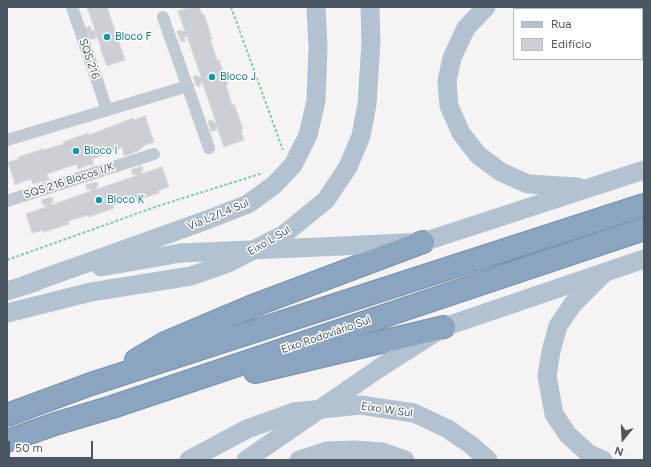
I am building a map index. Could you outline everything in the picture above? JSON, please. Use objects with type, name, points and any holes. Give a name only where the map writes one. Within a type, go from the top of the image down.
[{"type":"highway","points":[[7,415],[92,384],[644,205]]},
{"type":"highway","name":"Eixo Rodoviário Sul","points":[[7,441],[644,229]]},
{"type":"highway","points":[[92,384],[165,343],[236,313],[423,242]]},
{"type":"highway","points":[[112,407],[444,326]]},
{"type":"main road","name":"Via L2/L4 Sul","points":[[25,285],[248,204],[274,185],[293,164],[308,135],[316,101],[318,47],[316,7]]},
{"type":"main road","name":"Eixo L Sul","points":[[7,313],[91,292],[191,276],[228,263],[283,235],[326,200],[348,166],[360,136],[367,104],[371,42],[370,7]]},
{"type":"main road","points":[[371,42],[377,7]]},
{"type":"main road","points":[[486,7],[466,28],[452,58],[447,80],[449,106],[461,134],[478,155],[501,172],[528,184],[588,188]]},
{"type":"main road","points":[[7,291],[25,285],[102,267],[181,252],[423,242],[644,170]]},
{"type":"main road","name":"Eixo W Sul","points":[[246,460],[381,367],[444,326],[644,259]]},
{"type":"main road","points":[[603,460],[590,454],[568,436],[554,414],[547,376],[551,351],[558,326],[572,306],[606,271]]},
{"type":"main road","name":"Eixo W Sul","points":[[189,460],[247,429],[294,412],[360,405],[414,413],[448,429],[471,445],[488,460]]},
{"type":"main road","points":[[299,460],[327,450],[382,452],[406,460]]},
{"type":"street","name":"SQS 216","points":[[72,7],[107,110]]},
{"type":"street","points":[[163,17],[209,148]]},
{"type":"street","points":[[7,140],[188,86]]},
{"type":"street","name":"SQS 216 Blocos I/K","points":[[7,201],[154,154]]},
{"type":"path","points":[[231,7],[284,149],[283,154]]},
{"type":"path","points":[[7,260],[158,206],[269,171]]},
{"type":"building","name":"Bloco F","points":[[87,7],[107,7],[125,60],[107,66],[96,35],[95,39],[90,39],[85,28],[90,26],[92,31],[95,30]]},
{"type":"building","name":"Bloco J","points":[[191,7],[199,7],[202,15],[204,14],[217,60],[219,60],[228,84],[226,85],[232,105],[234,104],[243,129],[241,130],[244,140],[224,147],[217,127],[216,130],[211,132],[208,121],[213,120],[214,123],[216,122],[202,82],[200,82],[201,86],[197,87],[193,77],[197,75],[198,77],[201,77],[187,36],[184,37],[186,41],[181,42],[177,31],[182,30],[185,32],[178,11]]},
{"type":"building","name":"Bloco I","points":[[145,116],[154,142],[145,145],[138,151],[124,156],[122,147],[120,147],[120,149],[92,159],[94,165],[92,166],[92,164],[78,169],[77,164],[47,174],[49,180],[33,184],[31,179],[14,185],[15,183],[8,162],[19,159],[18,157],[64,144],[63,142],[88,133],[89,135],[133,118],[134,120]]},
{"type":"building","name":"Bloco K","points":[[142,166],[143,171],[141,174],[162,167],[169,187],[158,191],[159,193],[134,201],[133,199],[89,217],[88,215],[68,221],[69,224],[44,232],[43,230],[32,233],[26,214],[46,207],[43,205],[41,200],[52,197],[53,202],[51,205],[91,191],[91,189],[87,190],[86,185],[97,182],[97,189],[136,176],[136,174],[133,175],[131,170]]},
{"type":"place","name":"Bloco F","points":[[107,37]]},
{"type":"place","name":"Bloco J","points":[[212,77]]},
{"type":"place","name":"Bloco I","points":[[76,151]]},
{"type":"place","name":"Bloco K","points":[[99,200]]}]
